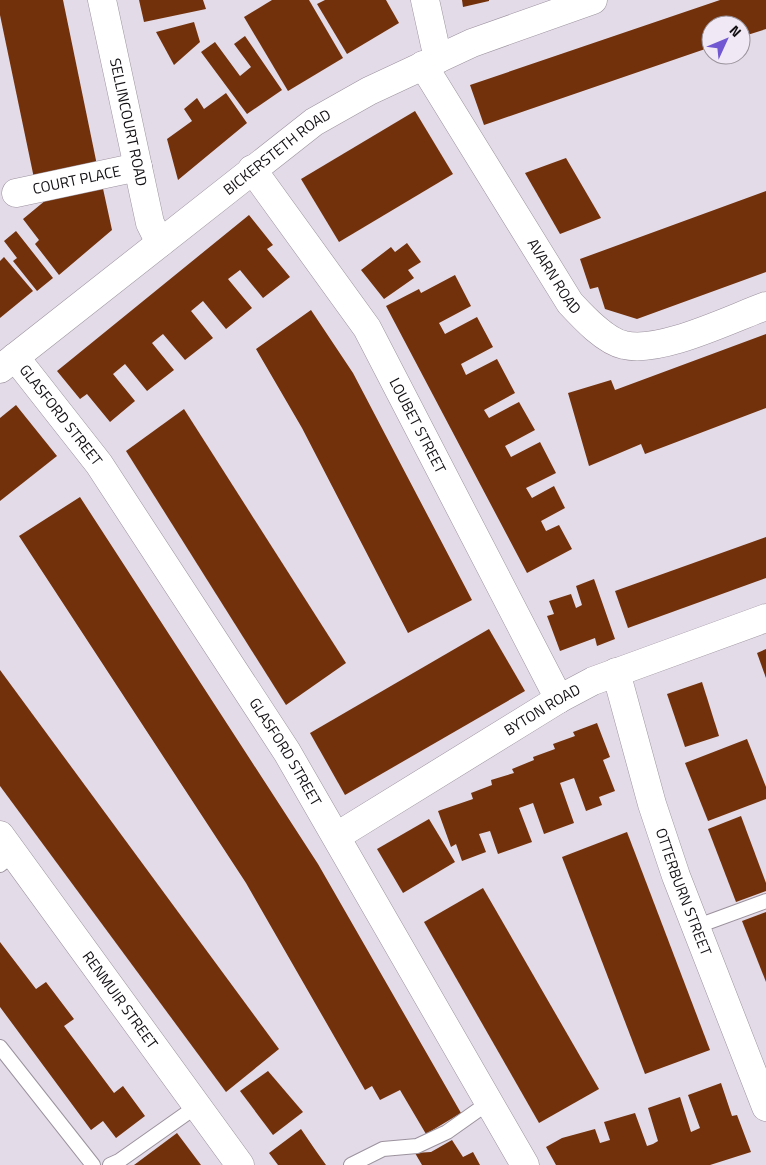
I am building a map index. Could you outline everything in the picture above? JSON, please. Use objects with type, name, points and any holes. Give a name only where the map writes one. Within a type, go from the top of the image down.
[{"type":"street","name":"SELLINCOURT ROAD","points":[[102,0],[150,223],[160,243]]},
{"type":"street","name":"AVARN ROAD","points":[[425,0],[430,62],[570,303],[595,328],[623,345],[656,346],[766,306]]},
{"type":"street","name":"BICKERSTETH ROAD","points":[[8,363],[314,122],[369,91],[472,43],[593,0]]},
{"type":"street","name":"COURT PLACE","points":[[16,194],[138,167]]},
{"type":"street","name":"LOUBET STREET","points":[[252,169],[368,328],[559,699]]},
{"type":"street","name":"GLASFORD STREET","points":[[8,363],[99,464],[287,752],[525,1165]]},
{"type":"street","name":"BYTON ROAD","points":[[337,836],[559,699],[593,681],[766,618]]},
{"type":"street","name":"OTTERBURN STREET","points":[[616,672],[652,804],[695,927],[766,1107]]},
{"type":"street","name":"RENMUIR STREET","points":[[5,851],[240,1165]]},
{"type":"lane","points":[[695,927],[766,900]]},
{"type":"lane","points":[[0,1047],[92,1165]]},
{"type":"lane","points":[[352,1165],[383,1149],[417,1146],[447,1132],[488,1103]]},
{"type":"lane","points":[[110,1165],[119,1161],[197,1106]]},
{"type":"building","points":[[0,0],[63,0],[98,170],[35,183],[0,15]]},
{"type":"building","points":[[139,0],[203,0],[206,9],[144,22]]},
{"type":"building","points":[[272,0],[309,0],[343,58],[288,91],[244,17]]},
{"type":"building","points":[[325,0],[386,0],[399,23],[347,54],[317,4]]},
{"type":"building","points":[[462,0],[489,0],[489,1],[463,7]]},
{"type":"building","points":[[720,0],[766,0],[766,29],[751,34],[751,15],[701,15],[701,50],[484,125],[470,85]]},
{"type":"building","points":[[194,22],[200,42],[174,65],[156,32]]},
{"type":"building","points":[[245,36],[282,90],[247,114],[201,52],[215,42],[240,76],[251,67],[234,44]]},
{"type":"building","points":[[226,93],[247,123],[178,180],[167,139],[192,121],[184,109],[197,98],[204,109]]},
{"type":"building","points":[[415,111],[453,174],[339,242],[301,179]]},
{"type":"building","points":[[566,158],[601,218],[560,234],[525,173]]},
{"type":"building","points":[[102,184],[112,230],[59,275],[35,244],[39,240],[23,219],[52,195]]},
{"type":"building","points":[[766,191],[766,272],[637,319],[605,309],[598,287],[590,289],[580,259]]},
{"type":"building","points":[[249,215],[273,245],[267,249],[290,277],[263,298],[240,270],[228,279],[252,308],[226,329],[203,301],[191,311],[213,338],[185,360],[163,334],[158,338],[152,343],[174,370],[147,391],[125,364],[113,374],[135,401],[110,422],[87,394],[80,399],[57,371]]},
{"type":"building","points":[[16,231],[53,278],[37,291],[13,261],[17,258],[4,241]]},
{"type":"building","points":[[407,243],[421,262],[408,270],[414,278],[384,299],[361,270],[391,247],[395,252]]},
{"type":"building","points":[[4,257],[33,291],[0,318],[0,261]]},
{"type":"building","points":[[455,275],[471,306],[439,323],[445,334],[477,317],[493,347],[461,364],[466,375],[497,359],[515,393],[484,410],[489,418],[519,402],[535,430],[505,446],[511,457],[540,442],[556,473],[526,488],[532,498],[554,486],[565,508],[541,521],[546,531],[559,525],[572,549],[527,573],[386,306],[419,289],[421,293]]},
{"type":"building","points":[[311,310],[353,373],[472,600],[408,633],[302,428],[256,349]]},
{"type":"building","points":[[766,334],[766,408],[645,454],[641,444],[589,466],[568,393],[611,380],[615,390]]},
{"type":"building","points":[[16,405],[57,456],[0,501],[0,418]]},
{"type":"building","points":[[184,409],[346,663],[286,705],[126,451]]},
{"type":"building","points":[[80,497],[318,864],[461,1113],[426,1134],[400,1090],[380,1100],[372,1086],[365,1090],[246,883],[19,536]]},
{"type":"building","points":[[766,537],[766,578],[628,628],[615,591]]},
{"type":"building","points":[[594,579],[615,639],[597,646],[595,638],[560,651],[547,616],[554,614],[549,601],[571,594],[576,608],[582,605],[576,586]]},
{"type":"building","points":[[489,629],[525,691],[345,795],[310,733]]},
{"type":"building","points":[[766,649],[766,678],[757,653]]},
{"type":"building","points":[[0,670],[279,1049],[226,1092],[0,786]]},
{"type":"building","points":[[702,682],[719,736],[685,747],[667,694]]},
{"type":"building","points":[[597,723],[610,757],[603,760],[615,791],[599,797],[602,805],[586,811],[574,778],[560,783],[574,823],[544,834],[533,803],[519,808],[532,842],[498,854],[490,831],[479,834],[486,852],[462,861],[456,844],[451,847],[438,811],[473,799],[471,793],[492,785],[491,780],[514,773],[512,769],[534,760],[533,757],[555,749],[553,744],[575,736],[573,732]]},
{"type":"building","points":[[747,739],[766,787],[766,799],[708,821],[685,763]]},
{"type":"building","points":[[741,816],[766,883],[766,891],[736,902],[708,829]]},
{"type":"building","points":[[429,819],[455,862],[403,893],[377,849]]},
{"type":"building","points":[[627,832],[710,1050],[645,1074],[562,857]]},
{"type":"building","points":[[483,888],[599,1089],[539,1123],[424,922]]},
{"type":"building","points":[[766,912],[766,982],[742,921]]},
{"type":"building","points":[[0,942],[36,989],[46,982],[74,1019],[64,1026],[114,1093],[123,1086],[145,1116],[116,1138],[103,1121],[91,1130],[0,1007]]},
{"type":"building","points":[[268,1071],[303,1112],[273,1135],[240,1091]]},
{"type":"building","points":[[721,1083],[732,1116],[737,1115],[751,1152],[710,1165],[556,1165],[546,1147],[562,1138],[595,1129],[600,1143],[610,1140],[604,1122],[635,1113],[647,1146],[653,1144],[658,1141],[648,1108],[680,1097],[691,1132],[700,1128],[688,1095]]},
{"type":"building","points":[[301,1129],[326,1165],[278,1165],[269,1153]]},
{"type":"building","points":[[177,1133],[201,1165],[134,1165]]},
{"type":"building","points":[[452,1140],[463,1157],[473,1152],[480,1165],[422,1165],[415,1153],[431,1152]]}]
